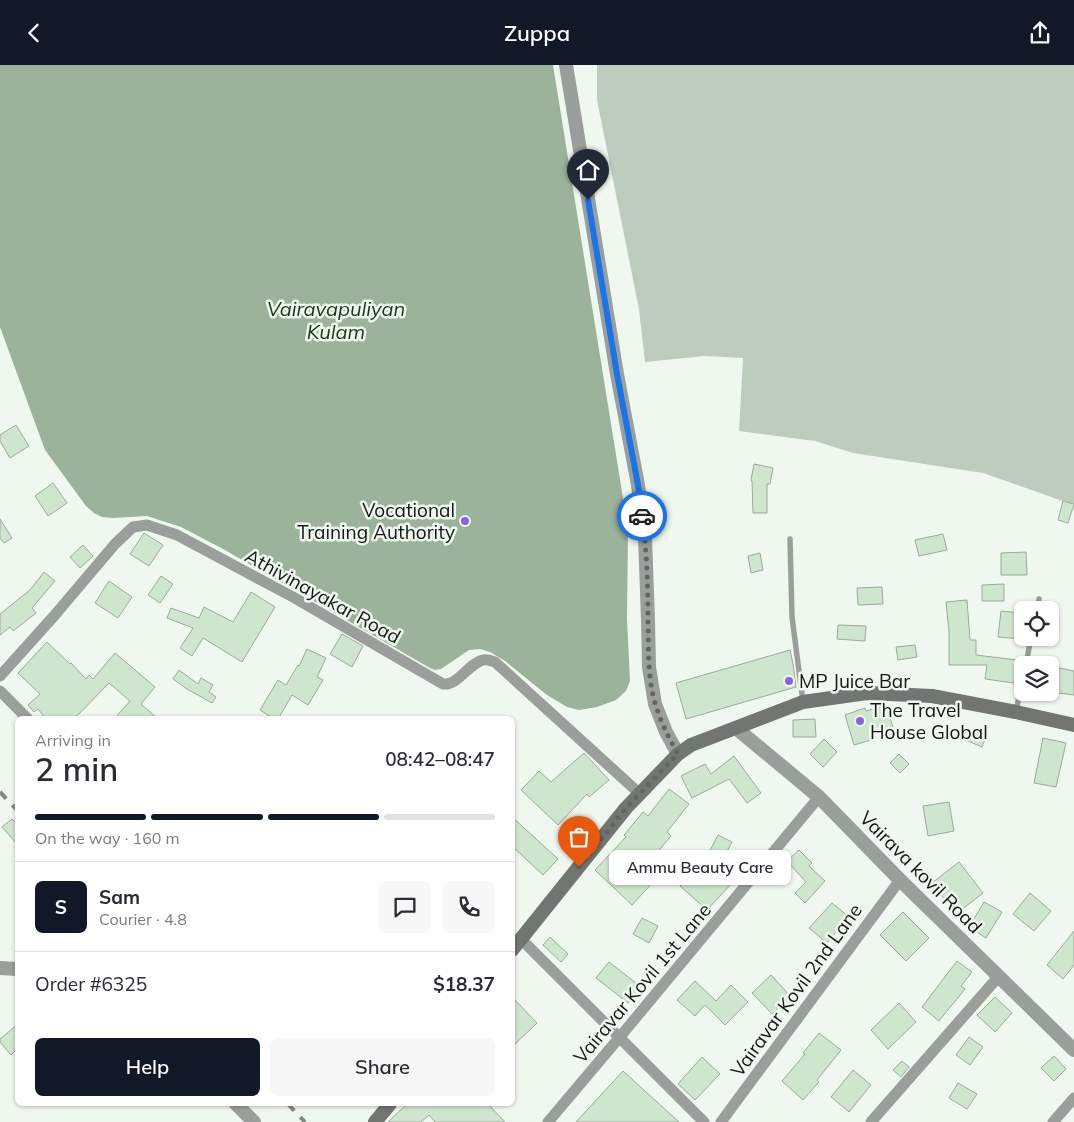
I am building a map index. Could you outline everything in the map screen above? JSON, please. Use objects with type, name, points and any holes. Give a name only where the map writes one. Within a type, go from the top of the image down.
[{"type":"main road","points":[[517,944],[626,808],[678,754],[691,745],[803,702],[868,693],[932,696],[1016,711],[1074,725]]},
{"type":"main road","points":[[375,1122],[388,1106]]},
{"type":"street","points":[[566,65],[617,374],[638,485],[645,537],[649,667],[655,704],[666,732],[678,754]]},
{"type":"street","name":"Athivinayakar Road","points":[[0,676],[115,544],[133,527],[148,525],[177,535],[293,597],[444,684],[450,684],[483,660],[495,662],[640,794]]},
{"type":"street","points":[[0,691],[25,716]]},
{"type":"street","name":"Vairava kovil Road","points":[[736,728],[819,797],[900,880],[1074,1050]]},
{"type":"street","name":"Vairavar Kovil 1st Lane","points":[[548,1122],[819,797]]},
{"type":"street","name":"Vairavar Kovil 2nd Lane","points":[[721,1122],[900,880]]},
{"type":"street","points":[[517,944],[619,1038],[704,1122]]},
{"type":"street","points":[[0,969],[15,969]]},
{"type":"street","points":[[871,1122],[999,976]]},
{"type":"street","points":[[1053,1122],[1074,1098]]},
{"type":"street","points":[[238,1106],[254,1122]]},
{"type":"lane","points":[[790,539],[792,617],[803,702]]},
{"type":"lane","points":[[1016,711],[1018,701]]},
{"type":"shaded area","points":[[597,65],[1074,65],[1074,505],[983,473],[853,453],[815,441],[739,431],[743,358],[705,356],[645,362],[639,309],[597,100]]},
{"type":"water","name":"Vairavapuliyan Kulam","points":[[0,65],[553,65],[628,529],[627,619],[630,681],[626,691],[616,700],[597,707],[579,710],[567,707],[547,695],[505,661],[490,652],[480,649],[469,650],[441,669],[435,670],[181,527],[147,516],[102,517],[86,506],[45,450],[0,327]]},
{"type":"building","points":[[16,425],[29,446],[10,458],[0,441],[0,435]]},
{"type":"building","points":[[754,464],[773,468],[770,484],[767,484],[767,513],[753,513],[751,480]]},
{"type":"building","points":[[53,483],[67,503],[48,516],[35,496]]},
{"type":"building","points":[[1063,501],[1074,504],[1068,523],[1058,520]]},
{"type":"building","points":[[0,519],[12,538],[4,543],[0,538]]},
{"type":"building","points":[[144,533],[163,545],[149,566],[130,554]]},
{"type":"building","points":[[943,534],[947,550],[919,556],[915,540]]},
{"type":"building","points":[[83,545],[93,556],[80,568],[70,557]]},
{"type":"building","points":[[1026,552],[1027,575],[1001,575],[1001,553]]},
{"type":"building","points":[[760,553],[763,570],[751,573],[748,556]]},
{"type":"building","points":[[44,572],[55,581],[32,608],[36,613],[13,631],[10,627],[0,635],[0,614],[30,590]]},
{"type":"building","points":[[161,576],[173,584],[160,603],[148,595]]},
{"type":"building","points":[[109,581],[132,597],[118,618],[95,603]]},
{"type":"building","points":[[1004,584],[1004,601],[982,601],[982,585]]},
{"type":"building","points":[[882,587],[883,604],[858,605],[857,588]]},
{"type":"building","points":[[251,592],[275,607],[242,662],[203,638],[192,656],[180,648],[193,628],[167,618],[171,608],[199,618],[204,607],[233,622]]},
{"type":"building","points":[[967,600],[970,640],[976,640],[976,655],[1014,660],[1014,683],[985,679],[987,665],[949,665],[949,632],[946,602]]},
{"type":"building","points":[[1001,611],[1014,612],[1014,638],[998,637]]},
{"type":"building","points":[[838,625],[866,626],[865,641],[837,639]]},
{"type":"building","points":[[342,634],[363,646],[352,667],[330,654]]},
{"type":"building","points":[[47,642],[86,679],[89,675],[93,679],[115,653],[155,687],[141,704],[155,716],[117,716],[130,701],[109,683],[77,716],[44,716],[38,709],[34,712],[28,705],[40,694],[18,673]]},
{"type":"building","points":[[915,645],[917,657],[898,660],[896,647]]},
{"type":"building","points":[[307,649],[326,658],[317,677],[323,680],[308,705],[292,695],[280,716],[269,716],[260,710],[278,680],[286,685],[299,666]]},
{"type":"building","points":[[790,650],[796,687],[686,719],[676,683]]},
{"type":"building","points":[[1059,668],[1074,671],[1074,695],[1059,693]]},
{"type":"building","points":[[179,670],[198,684],[201,678],[213,685],[209,692],[216,697],[212,703],[173,679]]},
{"type":"building","points":[[886,705],[893,727],[873,733],[874,739],[854,745],[845,715],[865,708],[866,711]]},
{"type":"building","points":[[815,719],[816,737],[793,737],[793,720]]},
{"type":"building","points":[[973,729],[987,735],[982,747],[968,741]]},
{"type":"building","points":[[1043,738],[1066,743],[1056,787],[1034,783]]},
{"type":"building","points":[[824,739],[837,752],[823,767],[810,754]]},
{"type":"building","points":[[584,753],[609,780],[589,797],[587,794],[558,825],[521,790],[539,771],[551,782]]},
{"type":"building","points":[[899,754],[909,764],[900,773],[890,763]]},
{"type":"building","points":[[734,756],[761,793],[747,803],[729,779],[692,798],[681,776],[705,764],[711,774]]},
{"type":"building","points":[[669,789],[689,804],[667,832],[671,836],[644,868],[656,879],[632,905],[595,870],[626,837],[624,835],[643,812],[648,816]]},
{"type":"building","points":[[949,802],[954,831],[928,836],[923,806]]},
{"type":"building","points":[[12,819],[15,822],[15,842],[2,827]]},
{"type":"building","points":[[515,820],[558,859],[543,875],[515,849]]},
{"type":"building","points":[[718,835],[732,842],[717,870],[732,883],[707,910],[680,886],[707,856]]},
{"type":"building","points":[[799,850],[812,863],[809,866],[825,881],[805,903],[795,893],[806,882],[787,861]]},
{"type":"building","points":[[959,862],[983,893],[956,914],[932,883]]},
{"type":"building","points":[[1030,893],[1051,911],[1034,931],[1013,914]]},
{"type":"building","points":[[984,902],[1002,912],[986,938],[969,927]]},
{"type":"building","points":[[832,903],[849,917],[827,943],[809,928]]},
{"type":"building","points":[[903,912],[929,938],[906,961],[880,935]]},
{"type":"building","points":[[642,918],[658,926],[649,943],[633,934]]},
{"type":"building","points":[[1074,931],[1074,965],[1063,979],[1047,965]]},
{"type":"building","points":[[550,937],[568,954],[561,962],[543,945]]},
{"type":"building","points":[[957,961],[972,972],[961,986],[965,989],[939,1021],[922,1007]]},
{"type":"building","points":[[609,962],[641,987],[628,1003],[596,978]]},
{"type":"building","points":[[771,975],[791,997],[772,1014],[752,993]]},
{"type":"building","points":[[695,981],[716,1001],[731,985],[748,1002],[725,1025],[705,1005],[695,1016],[677,1000]]},
{"type":"building","points":[[995,997],[1012,1013],[995,1032],[977,1015]]},
{"type":"building","points":[[515,1000],[537,1023],[515,1044]]},
{"type":"building","points":[[899,1003],[916,1022],[888,1049],[871,1030]]},
{"type":"building","points":[[15,1026],[15,1051],[11,1055],[0,1042],[0,1039]]},
{"type":"building","points":[[819,1033],[841,1050],[817,1080],[819,1082],[803,1100],[782,1081],[805,1054],[803,1053]]},
{"type":"building","points":[[969,1037],[983,1047],[970,1065],[956,1055]]},
{"type":"building","points":[[1054,1056],[1066,1069],[1054,1081],[1041,1068]]},
{"type":"building","points":[[702,1057],[720,1074],[695,1100],[678,1084]]},
{"type":"building","points":[[902,1061],[909,1067],[901,1077],[893,1070]]},
{"type":"building","points":[[853,1070],[871,1085],[849,1112],[831,1097]]},
{"type":"building","points":[[623,1071],[679,1122],[576,1122]]},
{"type":"building","points":[[958,1083],[977,1094],[967,1109],[949,1098]]},
{"type":"building","points":[[405,1106],[490,1106],[505,1122],[435,1122],[429,1115],[421,1122],[388,1122]]},
{"type":"railway","points":[[0,792],[15,808]]},
{"type":"railway","points":[[290,1106],[305,1122]]},
{"type":"way so far","points":[[579,867],[626,808],[678,754],[666,732],[655,704],[649,667],[645,537],[642,516]]},
{"type":"place","name":"Vocational Training Authority","points":[[465,521]]},
{"type":"place","name":"MP Juice Bar","points":[[789,681]]},
{"type":"place","name":"The Travel House Global","points":[[860,721]]},
{"type":"place","name":"Ammu Beauty Care","points":[[579,867]]},
{"type":"route","points":[[588,200],[642,516]]}]
